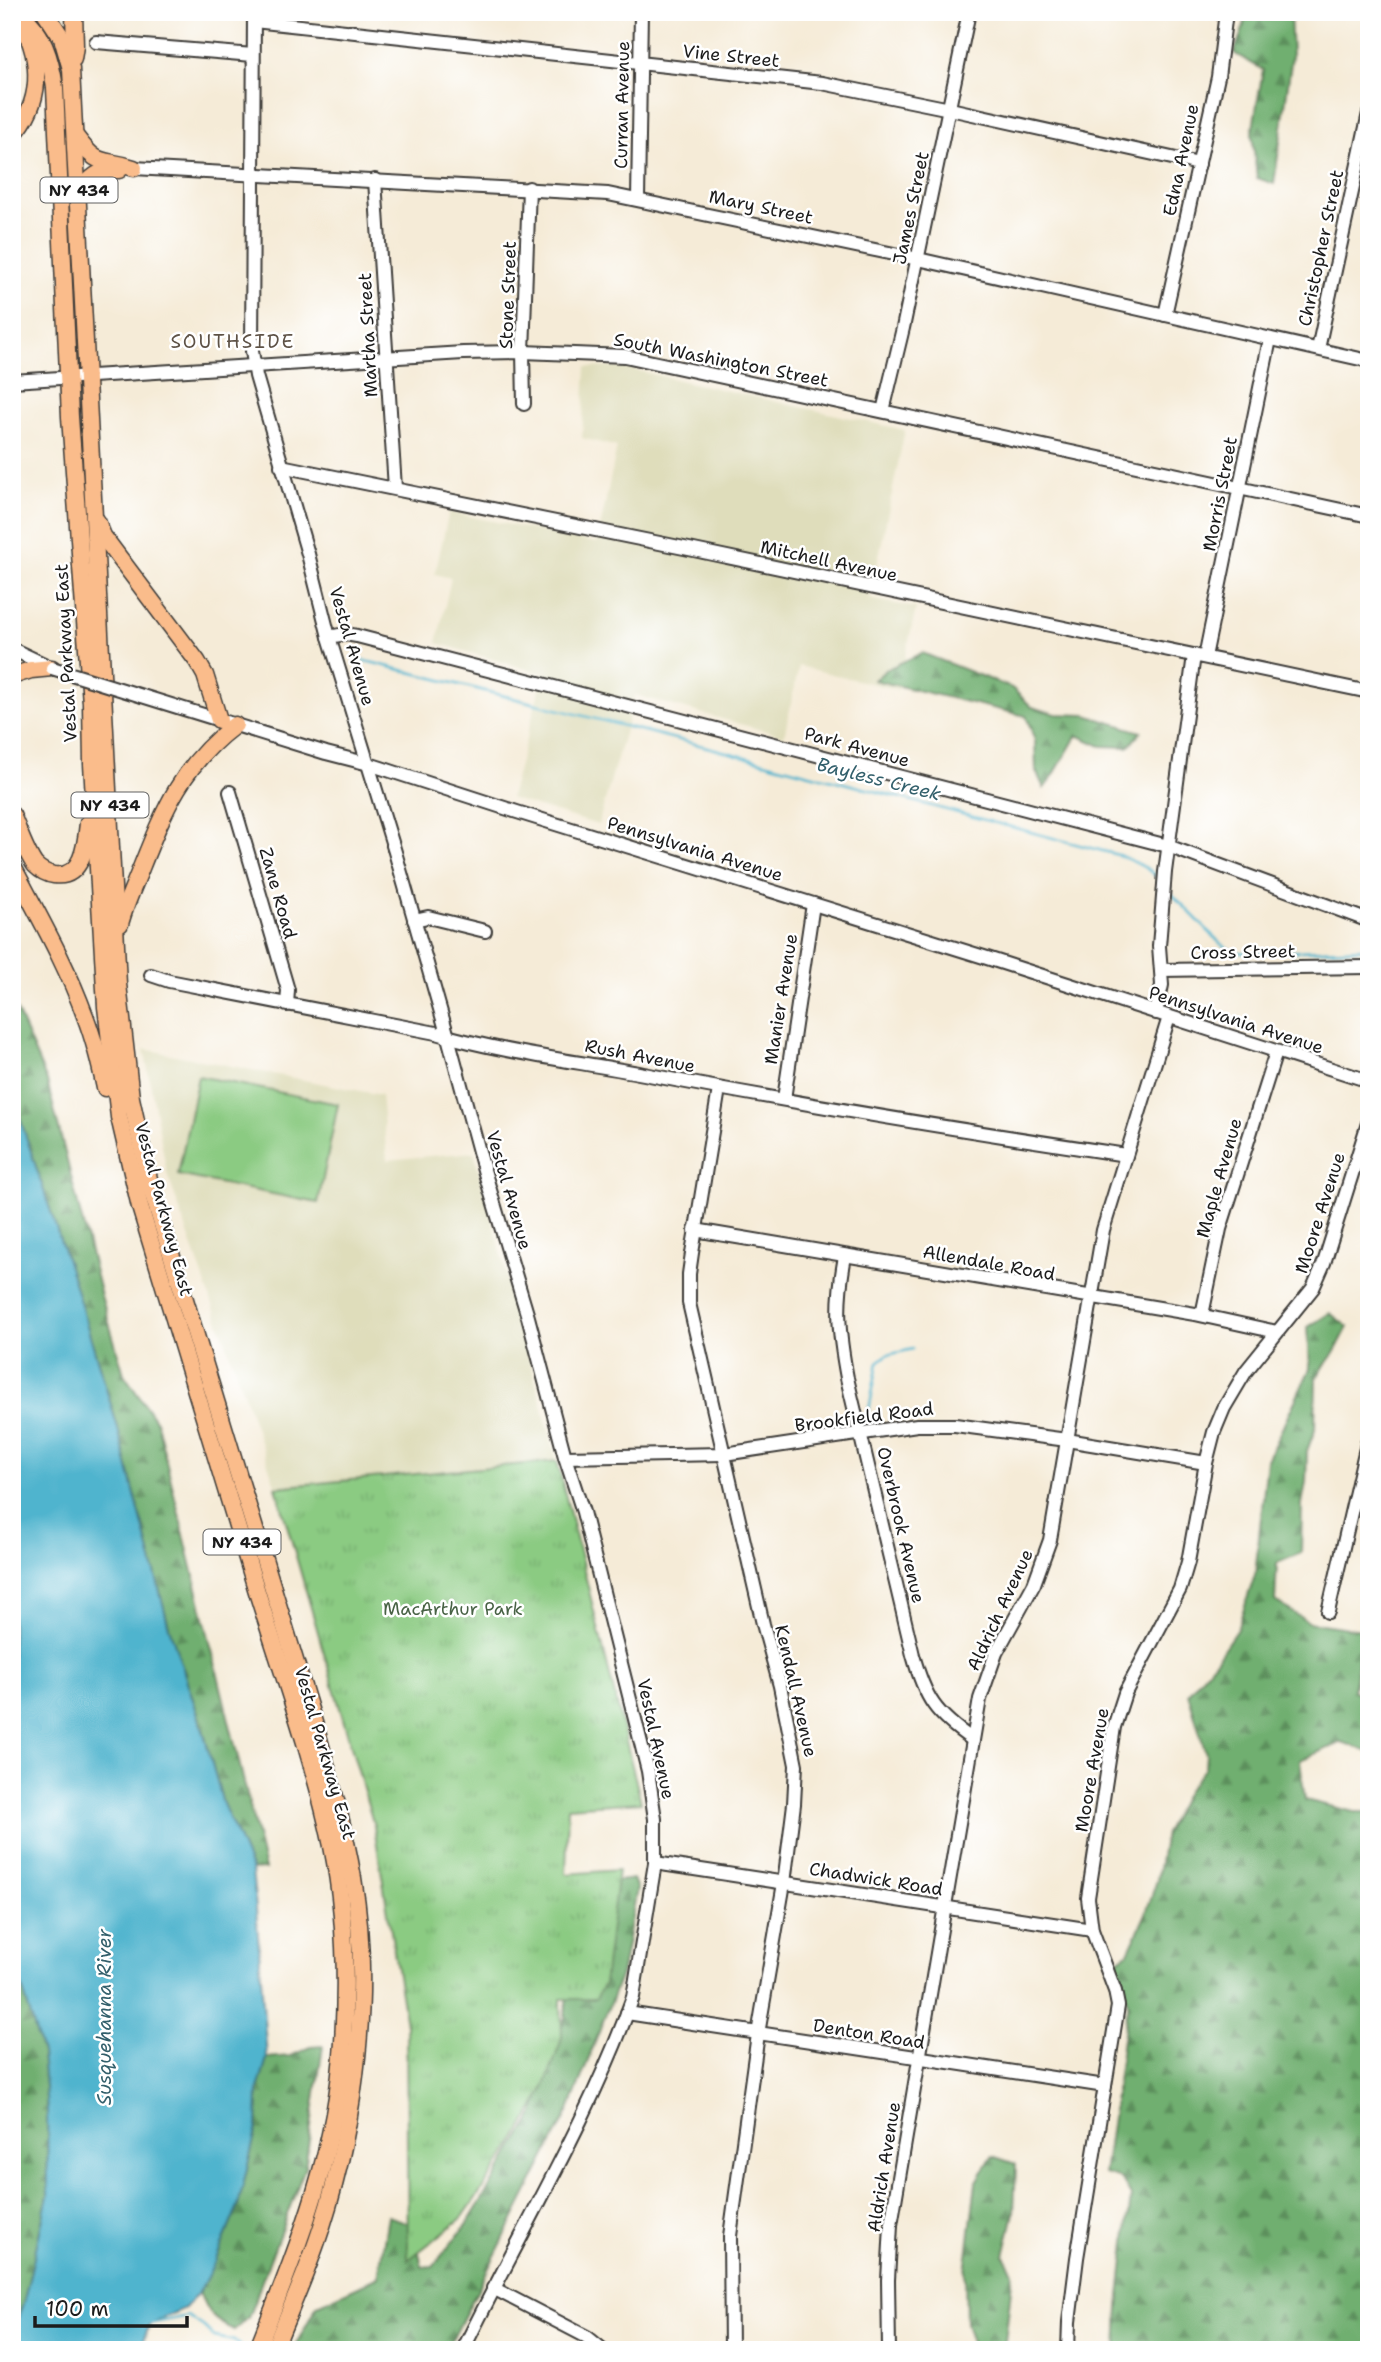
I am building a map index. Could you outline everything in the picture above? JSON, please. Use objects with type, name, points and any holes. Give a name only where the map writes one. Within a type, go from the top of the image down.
[{"type":"main road","points":[[12,136],[29,114],[35,96],[37,76],[30,42],[17,12]]},
{"type":"main road","name":"Vestal Parkway East","points":[[17,12],[29,21],[40,36],[53,71],[75,491],[91,703],[106,1007],[113,1080],[140,1207],[307,1752],[332,1846],[340,1897],[345,1994],[343,2044],[327,2154],[305,2229],[257,2350]]},
{"type":"main road","name":"Vestal Parkway East","points":[[45,12],[62,38],[71,69],[117,961],[128,1076],[145,1167],[319,1739],[343,1827],[354,1881],[360,1970],[359,2020],[354,2081],[344,2145],[322,2226],[274,2350]]},
{"type":"main road","points":[[71,69],[75,46],[74,12]]},
{"type":"main road","points":[[76,137],[88,153],[98,160],[134,167]]},
{"type":"main road","points":[[79,193],[90,178],[102,171],[134,167]]},
{"type":"main road","points":[[94,512],[103,536],[205,675],[219,720]]},
{"type":"main road","points":[[12,676],[31,670],[52,668]]},
{"type":"main road","points":[[117,961],[124,912],[171,799],[202,752],[236,725]]},
{"type":"main road","points":[[12,815],[39,869],[57,876],[72,871],[81,859],[85,845],[92,764]]},
{"type":"main road","points":[[12,865],[82,1007],[98,1057],[116,1140],[125,1146]]},
{"type":"street","name":"Curran Avenue","points":[[638,199],[641,12]]},
{"type":"street","name":"James Street","points":[[883,411],[918,259],[969,12]]},
{"type":"street","name":"Edna Avenue","points":[[1165,315],[1218,77],[1226,12]]},
{"type":"street","name":"Vine Street","points":[[254,17],[640,64],[822,83],[1199,164]]},
{"type":"street","name":"Vestal Avenue","points":[[254,17],[252,351],[255,367],[329,637],[449,1037],[484,1170],[583,1512],[648,1771],[655,1819],[655,1863],[633,1997],[612,2056],[463,2350]]},
{"type":"street","points":[[96,42],[253,55]]},
{"type":"street","name":"Christopher Street","points":[[1318,349],[1369,113]]},
{"type":"street","name":"Mary Street","points":[[134,167],[608,194],[918,259],[1369,361]]},
{"type":"street","name":"Martha Street","points":[[375,180],[395,488]]},
{"type":"street","name":"Stone Street","points":[[524,404],[523,352],[529,188]]},
{"type":"street","name":"Morris Street","points":[[1161,970],[1159,946],[1168,846],[1199,656],[1239,488],[1270,339]]},
{"type":"street","name":"South Washington Street","points":[[12,381],[523,352],[625,356],[1369,516]]},
{"type":"street","name":"Mitchell Avenue","points":[[281,466],[1369,692]]},
{"type":"street","name":"Park Avenue","points":[[329,637],[345,634],[358,636],[1168,846],[1369,921]]},
{"type":"street","name":"Pennsylvania Avenue","points":[[12,649],[52,668],[369,764],[1369,1081]]},
{"type":"street","name":"Zane Road","points":[[230,793],[288,990],[287,1005]]},
{"type":"street","name":"Manier Avenue","points":[[784,1099],[813,904]]},
{"type":"street","points":[[414,920],[428,917],[485,931]]},
{"type":"street","name":"Cross Street","points":[[1161,970],[1369,967]]},
{"type":"street","points":[[1156,1013],[1160,998],[1161,970]]},
{"type":"street","name":"Rush Avenue","points":[[150,975],[287,1005],[719,1088],[1126,1155]]},
{"type":"street","name":"Aldrich Avenue","points":[[889,2350],[888,2280],[891,2225],[980,1699],[996,1653],[1034,1584],[1046,1551],[1103,1230],[1169,1017]]},
{"type":"street","name":"Maple Avenue","points":[[1202,1315],[1220,1229],[1276,1052]]},
{"type":"street","name":"Kendall Avenue","points":[[719,1088],[695,1230],[689,1275],[689,1303],[763,1624],[780,1686],[796,1765],[784,1883],[758,2035],[730,2236],[731,2350]]},
{"type":"street","name":"Moore Avenue","points":[[1068,2350],[1077,2258],[1118,2006],[1092,1930],[1088,1898],[1114,1727],[1125,1693],[1180,1589],[1188,1562],[1206,1463],[1224,1408],[1246,1371],[1313,1288],[1324,1263],[1369,1120]]},
{"type":"street","name":"Allendale Road","points":[[695,1230],[1202,1315],[1277,1332]]},
{"type":"street","name":"Overbrook Avenue","points":[[845,1256],[838,1305],[839,1335],[846,1378],[920,1681],[944,1719],[973,1740]]},
{"type":"street","name":"Brookfield Road","points":[[565,1457],[724,1454],[917,1425],[954,1425],[1206,1463]]},
{"type":"street","points":[[1328,1612],[1369,1435]]},
{"type":"street","name":"Chadwick Road","points":[[655,1863],[1092,1930]]},
{"type":"street","name":"Denton Road","points":[[627,2013],[918,2060],[1105,2086]]},
{"type":"street","points":[[493,2288],[587,2337],[603,2350]]},
{"type":"shaded area","points":[[586,367],[625,368],[905,430],[870,599],[916,608],[898,690],[799,666],[784,736],[635,695],[598,825],[510,798],[544,674],[437,643],[451,578],[435,574],[449,512],[597,543],[617,447],[582,438]]},
{"type":"shaded area","points":[[144,1049],[381,1095],[387,1160],[474,1152],[557,1461],[276,1487],[167,1173]]},
{"type":"green space","points":[[1244,12],[1290,12],[1292,56],[1274,184],[1257,178],[1252,133],[1263,70],[1234,53],[1244,26]]},
{"type":"green space","points":[[922,653],[1012,688],[1032,707],[1056,714],[1086,715],[1141,732],[1128,747],[1101,746],[1077,735],[1044,788],[1036,771],[1035,741],[1026,716],[874,680],[887,669]]},
{"type":"green space","points":[[12,1007],[17,1011],[47,1081],[100,1292],[124,1374],[157,1423],[265,1869],[252,1870],[223,1804],[203,1729],[169,1627],[117,1425],[73,1279],[12,1094]]},
{"type":"green space","points":[[198,1076],[338,1104],[318,1203],[178,1175]]},
{"type":"green space","points":[[1330,1313],[1348,1327],[1316,1378],[1315,1429],[1307,1451],[1301,1553],[1277,1563],[1275,1601],[1308,1622],[1369,1631],[1369,1651],[1360,1651],[1353,1690],[1369,1701],[1369,1752],[1342,1742],[1300,1760],[1305,1800],[1354,1812],[1369,1812],[1369,2350],[1117,2350],[1131,2196],[1122,2179],[1104,2174],[1128,2003],[1115,1962],[1128,1953],[1145,1916],[1157,1880],[1165,1833],[1186,1792],[1205,1767],[1206,1754],[1188,1693],[1237,1629],[1255,1575],[1267,1460],[1310,1369],[1308,1327]]},
{"type":"green space","name":"MacArthur Park","points":[[557,1461],[641,1802],[568,1807],[566,1874],[618,1870],[604,1983],[596,1999],[561,1999],[562,2039],[542,2093],[512,2146],[462,2218],[408,2260],[406,2025],[374,1826],[276,1487]]},
{"type":"green space","points":[[633,1879],[637,1889],[622,1972],[569,2110],[447,2350],[293,2350],[317,2305],[378,2277],[388,2216],[413,2224],[422,2267],[433,2266],[469,2221],[533,2116],[565,2018],[567,1995],[611,1882]]},
{"type":"green space","points":[[12,1953],[42,2053],[47,2109],[48,2196],[24,2301],[12,2333]]},
{"type":"green space","points":[[323,2046],[305,2167],[248,2318],[234,2330],[212,2316],[199,2292],[215,2262],[238,2206],[257,2127],[258,2089],[267,2058],[291,2056],[311,2047]]},
{"type":"green space","points":[[992,2156],[1016,2164],[1014,2213],[1004,2256],[1013,2272],[1004,2350],[974,2350],[966,2323],[965,2272],[976,2183]]},
{"type":"water","name":"Susquehanna River","points":[[12,1094],[73,1279],[117,1425],[169,1627],[203,1730],[223,1804],[252,1870],[256,1908],[267,2058],[258,2089],[257,2127],[238,2206],[215,2262],[199,2292],[185,2308],[150,2324],[142,2350],[12,2350],[12,2333],[24,2301],[48,2196],[47,2109],[42,2053],[12,1953]]},
{"type":"waterway","name":"Bayless Creek","points":[[354,658],[1118,855],[1146,868],[1160,881]]},
{"type":"waterway","name":"Bayless Creek","points":[[1169,891],[1221,944],[1234,952],[1369,948]]},
{"type":"waterway","points":[[869,1410],[878,1362],[887,1355],[913,1349]]},
{"type":"waterway","points":[[149,2324],[188,2316],[214,2337],[234,2341],[244,2350]]},
{"type":"district","name":"SOUTHSIDE","points":[[233,341]]}]
